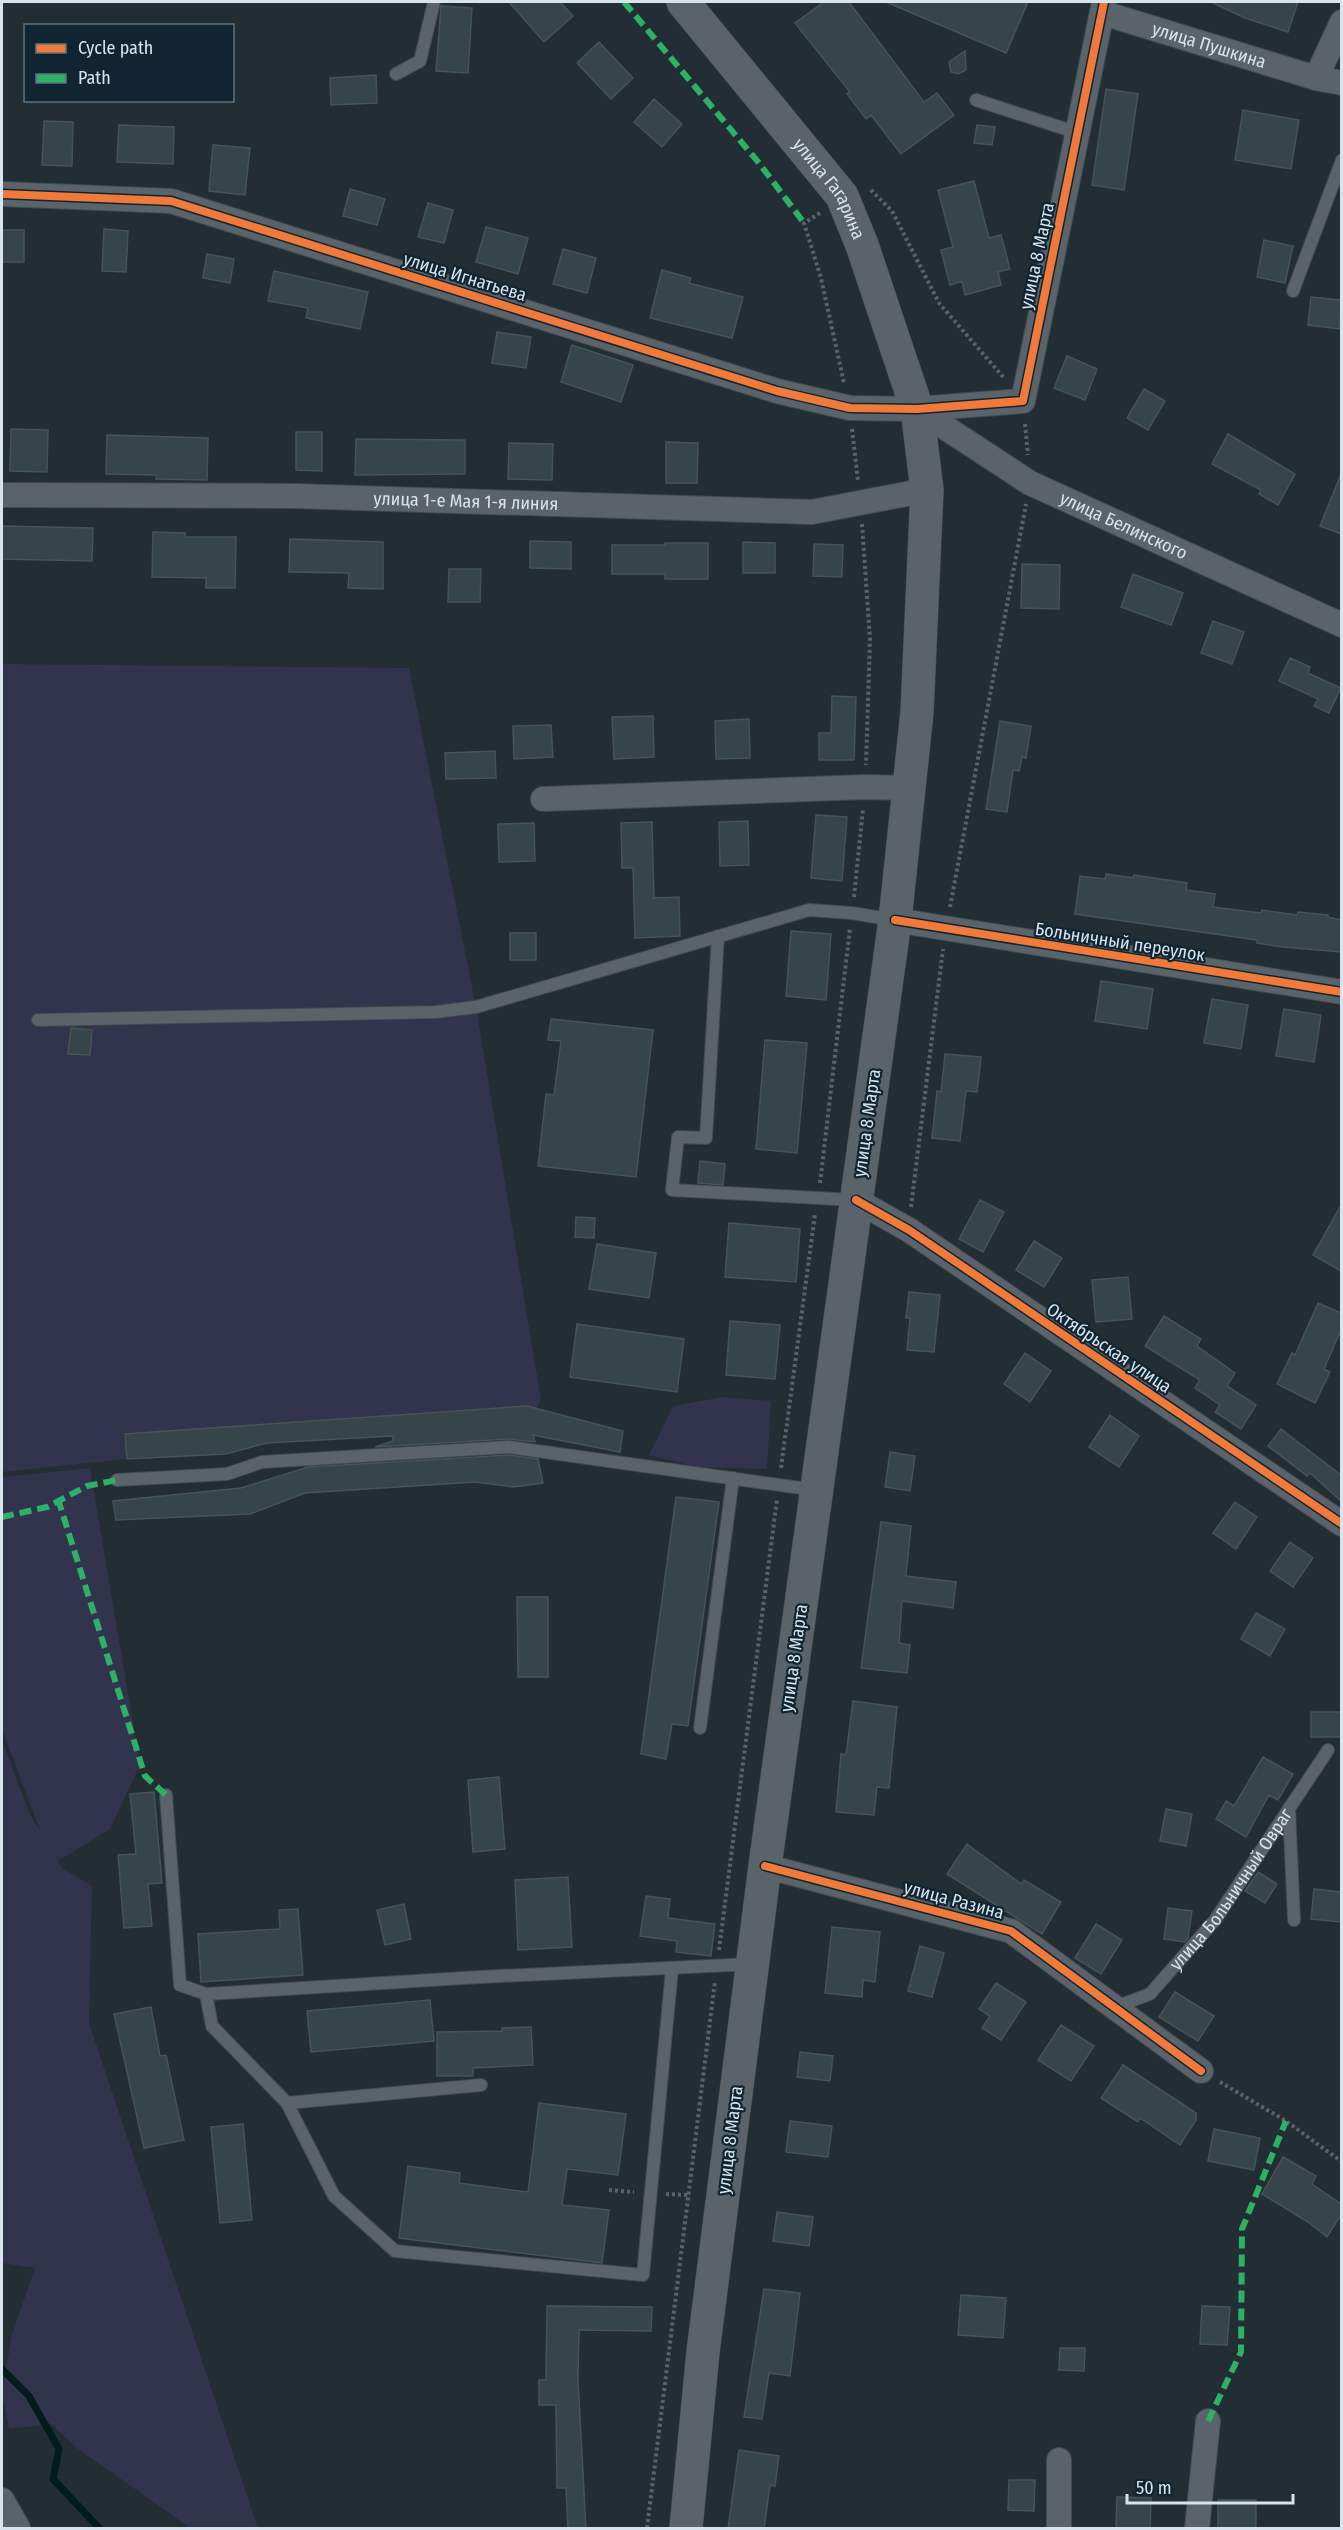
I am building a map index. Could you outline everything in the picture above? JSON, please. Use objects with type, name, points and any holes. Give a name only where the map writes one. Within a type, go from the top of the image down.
[{"type":"main road","name":"улица Гагарина","points":[[683,2],[842,196],[862,244],[917,409]]},
{"type":"main road","name":"улица 8 Марта","points":[[686,2529],[703,2352],[752,1964],[895,920],[917,712],[927,490],[917,409]]},
{"type":"street","name":"улица 8 Марта","points":[[917,409],[1023,400],[1103,7]]},
{"type":"street","name":"улица Пушкина","points":[[1103,7],[1316,78],[1341,83]]},
{"type":"street","points":[[1316,78],[1341,22]]},
{"type":"street","name":"улица Игнатьева","points":[[2,194],[171,201],[777,391],[850,408],[917,409]]},
{"type":"street","name":"улица Белинского","points":[[917,409],[1030,483],[1341,625]]},
{"type":"street","name":"улица 1-е Мая 1-я линия","points":[[2,495],[295,496],[812,512],[927,490]]},
{"type":"street","points":[[543,799],[865,787],[909,788]]},
{"type":"street","name":"Больничный переулок","points":[[895,920],[1341,992]]},
{"type":"street","name":"Октябрьская улица","points":[[856,1200],[918,1237],[1341,1524]]},
{"type":"street","name":"улица Разина","points":[[765,1866],[1011,1931],[1201,2071]]},
{"type":"street","points":[[1197,2529],[1208,2421]]},
{"type":"street","points":[[1059,2460],[1059,2529]]},
{"type":"street","points":[[2,2500],[18,2529]]},
{"type":"lane","points":[[396,74],[420,61],[434,2]]},
{"type":"lane","points":[[976,99],[1078,133]]},
{"type":"lane","points":[[1293,291],[1341,159]]},
{"type":"lane","points":[[38,1020],[436,1012],[466,1009],[809,909],[852,912],[895,920]]},
{"type":"lane","points":[[718,936],[706,1138],[678,1137],[672,1190],[856,1200]]},
{"type":"lane","points":[[117,1479],[227,1474],[262,1462],[509,1447],[816,1490]]},
{"type":"lane","points":[[700,1728],[734,1478]]},
{"type":"lane","name":"улица Больничный Овраг","points":[[1114,2007],[1149,1994],[1215,1920],[1328,1750]]},
{"type":"lane","points":[[166,1795],[180,1985],[206,1994],[480,1977],[752,1964]]},
{"type":"lane","points":[[1289,1808],[1294,1920]]},
{"type":"lane","points":[[206,1994],[212,2026],[287,2103],[334,2196],[395,2251],[643,2275],[672,1969]]},
{"type":"lane","points":[[287,2103],[481,2085]]},
{"type":"path","points":[[647,2529],[778,1484],[818,1198],[865,787],[870,639],[861,501],[850,408],[821,278],[804,223],[822,212]]},
{"type":"path","points":[[1201,2071],[1286,2121],[1341,2162]]},
{"type":"shaded area","points":[[2,664],[409,668],[476,1007],[541,1399],[536,1409],[125,1434],[127,1459],[2,1472]]},
{"type":"shaded area","points":[[723,1397],[771,1401],[767,1469],[696,1467],[649,1455],[673,1406]]},
{"type":"shaded area","points":[[90,1468],[140,1765],[110,1829],[58,1861],[62,1868],[92,1886],[89,2023],[258,2528],[190,2528],[77,2448],[51,2424],[9,2429],[2,2391],[12,2334],[35,2268],[2,2263],[2,1740],[30,1815],[40,1830],[2,1729],[2,1477]]},
{"type":"building","points":[[509,2],[560,2],[573,16],[544,42]]},
{"type":"building","points":[[824,2],[849,2],[924,102],[937,93],[954,115],[901,154],[871,115],[866,119],[847,94],[850,92],[795,23]]},
{"type":"building","points":[[886,2],[1028,2],[1006,53]]},
{"type":"building","points":[[1211,2],[1298,2],[1288,32],[1245,18]]},
{"type":"building","points":[[441,6],[472,8],[468,73],[436,71]]},
{"type":"building","points":[[599,42],[633,78],[611,99],[577,63]]},
{"type":"building","points":[[965,51],[966,70],[958,74],[951,72],[949,62]]},
{"type":"building","points":[[376,75],[377,103],[331,105],[330,78]]},
{"type":"building","points":[[1106,89],[1138,94],[1124,190],[1092,185]]},
{"type":"building","points":[[654,99],[682,124],[662,147],[634,122]]},
{"type":"building","points":[[1243,110],[1299,120],[1291,169],[1235,160]]},
{"type":"building","points":[[44,121],[73,122],[72,166],[42,165]]},
{"type":"building","points":[[119,125],[174,127],[173,164],[117,162]]},
{"type":"building","points":[[977,125],[995,127],[992,145],[974,143]]},
{"type":"building","points":[[213,145],[250,148],[245,195],[209,191]]},
{"type":"building","points":[[974,181],[989,238],[1001,235],[1010,269],[998,272],[1001,285],[965,295],[962,281],[950,285],[941,250],[953,247],[938,190]]},
{"type":"building","points":[[350,189],[385,199],[377,225],[343,216]]},
{"type":"building","points":[[428,203],[453,210],[444,243],[418,237]]},
{"type":"building","points":[[486,227],[528,238],[518,274],[476,262]]},
{"type":"building","points":[[104,229],[128,231],[126,272],[102,271]]},
{"type":"building","points":[[2,230],[24,230],[24,262],[2,262]]},
{"type":"building","points":[[1264,240],[1293,246],[1285,283],[1257,277]]},
{"type":"building","points":[[563,249],[596,258],[587,293],[553,284]]},
{"type":"building","points":[[207,254],[234,259],[230,283],[203,278]]},
{"type":"building","points":[[662,270],[691,278],[689,283],[743,297],[732,338],[650,318]]},
{"type":"building","points":[[274,271],[368,292],[360,329],[306,318],[308,308],[268,301]]},
{"type":"building","points":[[1311,297],[1341,300],[1340,329],[1308,325]]},
{"type":"building","points":[[497,332],[531,337],[526,368],[492,363]]},
{"type":"building","points":[[572,345],[633,365],[621,402],[561,382]]},
{"type":"building","points":[[1067,356],[1097,369],[1085,400],[1054,388]]},
{"type":"building","points":[[1144,389],[1165,401],[1148,430],[1127,418]]},
{"type":"building","points":[[11,429],[48,430],[47,472],[10,471]]},
{"type":"building","points":[[296,432],[322,432],[322,471],[296,470]]},
{"type":"building","points":[[1228,434],[1295,474],[1278,505],[1259,494],[1261,490],[1212,464]]},
{"type":"building","points":[[107,435],[208,438],[207,480],[156,479],[157,475],[106,474]]},
{"type":"building","points":[[356,439],[465,440],[465,474],[355,475]]},
{"type":"building","points":[[666,442],[698,443],[697,483],[666,483]]},
{"type":"building","points":[[509,443],[553,444],[552,480],[508,479]]},
{"type":"building","points":[[1341,474],[1341,534],[1320,526]]},
{"type":"building","points":[[2,526],[93,528],[92,561],[2,559]]},
{"type":"building","points":[[153,532],[185,533],[185,537],[236,537],[235,588],[206,588],[206,578],[152,577]]},
{"type":"building","points":[[290,539],[383,542],[383,589],[348,588],[349,573],[289,572]]},
{"type":"building","points":[[530,541],[571,542],[571,569],[530,568]]},
{"type":"building","points":[[743,542],[775,543],[775,573],[743,573]]},
{"type":"building","points":[[665,543],[708,543],[708,579],[665,579],[665,574],[612,574],[612,545],[665,545]]},
{"type":"building","points":[[814,544],[843,545],[842,577],[813,576]]},
{"type":"building","points":[[1022,564],[1060,565],[1059,609],[1021,608]]},
{"type":"building","points":[[449,569],[481,569],[480,602],[448,602]]},
{"type":"building","points":[[1133,574],[1183,593],[1171,625],[1121,607]]},
{"type":"building","points":[[1213,621],[1244,632],[1232,664],[1201,653]]},
{"type":"building","points":[[1290,658],[1310,667],[1308,673],[1341,688],[1329,713],[1314,706],[1318,699],[1279,681]]},
{"type":"building","points":[[832,696],[856,697],[854,760],[819,760],[819,733],[831,733]]},
{"type":"building","points":[[653,716],[654,757],[614,759],[612,717]]},
{"type":"building","points":[[749,719],[750,758],[716,759],[715,721]]},
{"type":"building","points":[[1000,721],[1031,726],[1026,758],[1022,757],[1019,771],[1013,770],[1007,812],[986,809]]},
{"type":"building","points":[[551,725],[553,757],[514,759],[513,726]]},
{"type":"building","points":[[495,751],[496,778],[446,779],[445,753]]},
{"type":"building","points":[[816,815],[847,817],[842,881],[811,878]]},
{"type":"building","points":[[748,821],[749,865],[720,866],[719,822]]},
{"type":"building","points":[[652,822],[654,898],[679,897],[680,936],[635,938],[633,868],[622,868],[621,823]]},
{"type":"building","points":[[534,823],[535,861],[499,862],[498,824]]},
{"type":"building","points":[[1106,874],[1133,878],[1134,875],[1187,883],[1186,890],[1215,894],[1213,907],[1261,913],[1262,910],[1297,915],[1298,912],[1328,915],[1328,917],[1341,920],[1341,952],[1283,947],[1257,943],[1257,940],[1075,914],[1080,876],[1105,879]]},
{"type":"building","points":[[791,931],[831,934],[826,1000],[786,996]]},
{"type":"building","points":[[510,933],[536,933],[536,960],[510,960]]},
{"type":"building","points":[[1101,981],[1153,989],[1147,1029],[1095,1021]]},
{"type":"building","points":[[1212,999],[1248,1005],[1241,1049],[1204,1043]]},
{"type":"building","points":[[1284,1009],[1321,1015],[1314,1062],[1276,1056]]},
{"type":"building","points":[[551,1019],[653,1030],[636,1177],[538,1166],[546,1094],[554,1095],[561,1041],[548,1040]]},
{"type":"building","points":[[71,1028],[92,1030],[90,1055],[68,1054]]},
{"type":"building","points":[[765,1040],[807,1043],[797,1153],[756,1149]]},
{"type":"building","points":[[945,1054],[981,1057],[977,1092],[966,1091],[960,1141],[932,1138],[937,1091],[941,1092]]},
{"type":"building","points":[[700,1161],[725,1164],[723,1185],[698,1183]]},
{"type":"building","points":[[980,1200],[1004,1212],[983,1252],[959,1239]]},
{"type":"building","points":[[1341,1205],[1341,1271],[1313,1255]]},
{"type":"building","points":[[576,1217],[595,1218],[594,1238],[575,1237]]},
{"type":"building","points":[[729,1223],[800,1229],[796,1282],[725,1277]]},
{"type":"building","points":[[1034,1241],[1062,1258],[1044,1287],[1016,1270]]},
{"type":"building","points":[[597,1244],[656,1253],[649,1298],[589,1289]]},
{"type":"building","points":[[1128,1277],[1132,1319],[1096,1322],[1092,1280]]},
{"type":"building","points":[[909,1292],[940,1295],[934,1352],[907,1350],[910,1318],[906,1318]]},
{"type":"building","points":[[1318,1303],[1341,1313],[1341,1330],[1324,1369],[1330,1372],[1315,1403],[1277,1384],[1292,1353],[1295,1355]]},
{"type":"building","points":[[1164,1316],[1201,1339],[1197,1346],[1235,1373],[1227,1386],[1256,1405],[1241,1429],[1215,1412],[1220,1405],[1195,1388],[1200,1380],[1145,1346]]},
{"type":"building","points":[[730,1321],[780,1325],[775,1379],[726,1375]]},
{"type":"building","points":[[577,1324],[684,1339],[677,1392],[570,1377]]},
{"type":"building","points":[[1025,1353],[1051,1371],[1030,1402],[1004,1384]]},
{"type":"building","points":[[527,1406],[623,1431],[620,1452],[533,1435],[535,1442],[508,1439],[375,1447],[393,1441],[393,1436],[267,1443],[226,1454],[127,1459],[125,1434]]},
{"type":"building","points":[[1110,1415],[1139,1436],[1119,1467],[1089,1447]]},
{"type":"building","points":[[1281,1429],[1341,1475],[1341,1501],[1310,1473],[1307,1476],[1268,1446]]},
{"type":"building","points":[[890,1452],[915,1456],[910,1491],[885,1487]]},
{"type":"building","points":[[509,1455],[538,1459],[543,1483],[513,1487],[475,1482],[305,1493],[250,1514],[116,1520],[113,1501],[241,1488],[308,1467]]},
{"type":"building","points":[[676,1497],[719,1502],[688,1726],[672,1724],[666,1759],[641,1754]]},
{"type":"building","points":[[1235,1502],[1257,1517],[1236,1549],[1213,1533]]},
{"type":"building","points":[[881,1522],[911,1526],[906,1576],[956,1582],[953,1608],[902,1601],[899,1643],[910,1645],[907,1673],[861,1668]]},
{"type":"building","points":[[1290,1542],[1313,1558],[1293,1587],[1270,1571]]},
{"type":"building","points":[[517,1597],[548,1597],[548,1677],[518,1677]]},
{"type":"building","points":[[1256,1613],[1285,1629],[1270,1656],[1241,1639]]},
{"type":"building","points":[[853,1701],[897,1707],[889,1788],[877,1787],[874,1815],[836,1812],[841,1754],[846,1755]]},
{"type":"building","points":[[1311,1712],[1341,1712],[1341,1737],[1311,1737]]},
{"type":"building","points":[[1263,1757],[1293,1774],[1278,1800],[1269,1795],[1246,1837],[1216,1819],[1226,1801],[1234,1806]]},
{"type":"building","points":[[499,1777],[505,1849],[473,1852],[468,1780]]},
{"type":"building","points":[[154,1792],[162,1883],[148,1884],[152,1926],[124,1928],[118,1855],[136,1854],[130,1794]]},
{"type":"building","points":[[1166,1809],[1192,1814],[1186,1846],[1160,1841]]},
{"type":"building","points":[[967,1844],[1021,1884],[1024,1880],[1061,1902],[1042,1934],[947,1874]]},
{"type":"building","points":[[1258,1872],[1277,1884],[1265,1903],[1245,1891]]},
{"type":"building","points":[[568,1877],[572,1947],[518,1950],[515,1880]]},
{"type":"building","points":[[1314,1889],[1341,1892],[1341,1922],[1311,1919]]},
{"type":"building","points":[[646,1896],[670,1899],[668,1918],[715,1924],[711,1956],[676,1952],[677,1941],[640,1936]]},
{"type":"building","points":[[404,1904],[411,1939],[385,1945],[377,1910]]},
{"type":"building","points":[[1168,1908],[1192,1911],[1188,1938],[1185,1942],[1164,1939]]},
{"type":"building","points":[[298,1909],[303,1975],[201,1982],[198,1934],[280,1929],[279,1910]]},
{"type":"building","points":[[1096,1924],[1122,1940],[1101,1974],[1075,1958]]},
{"type":"building","points":[[832,1927],[880,1932],[875,1982],[863,1980],[862,1997],[825,1993]]},
{"type":"building","points":[[920,1946],[944,1953],[932,1997],[908,1991]]},
{"type":"building","points":[[996,1983],[1026,2002],[1001,2040],[982,2028],[990,2016],[979,2009]]},
{"type":"building","points":[[1175,1992],[1214,2016],[1198,2041],[1159,2017]]},
{"type":"building","points":[[430,2000],[434,2041],[311,2052],[307,2011]]},
{"type":"building","points":[[151,2007],[160,2056],[166,2055],[184,2140],[144,2148],[114,2014]]},
{"type":"building","points":[[1061,2025],[1094,2046],[1071,2081],[1038,2060]]},
{"type":"building","points":[[531,2027],[533,2065],[473,2068],[473,2076],[437,2076],[437,2032],[502,2031],[502,2028]]},
{"type":"building","points":[[800,2052],[833,2056],[830,2081],[797,2077]]},
{"type":"building","points":[[1123,2065],[1196,2113],[1196,2120],[1180,2145],[1140,2118],[1138,2122],[1101,2098]]},
{"type":"building","points":[[539,2103],[626,2114],[618,2175],[567,2169],[562,2205],[609,2210],[602,2263],[399,2238],[408,2166],[460,2173],[459,2183],[528,2192]]},
{"type":"building","points":[[790,2121],[832,2126],[828,2157],[786,2152]]},
{"type":"building","points":[[243,2124],[252,2220],[220,2223],[211,2127]]},
{"type":"building","points":[[1214,2129],[1260,2138],[1254,2170],[1208,2161]]},
{"type":"building","points":[[1283,2157],[1316,2176],[1312,2184],[1341,2204],[1341,2215],[1327,2237],[1308,2222],[1262,2194]]},
{"type":"building","points":[[777,2212],[813,2217],[809,2246],[773,2241]]},
{"type":"building","points":[[764,2289],[800,2293],[790,2376],[769,2373],[762,2419],[744,2417]]},
{"type":"building","points":[[961,2295],[1006,2298],[1003,2338],[958,2335]]},
{"type":"building","points":[[547,2306],[652,2307],[651,2331],[579,2330],[578,2380],[586,2529],[568,2529],[566,2488],[557,2488],[556,2405],[539,2405],[539,2380],[546,2380]]},
{"type":"building","points":[[1202,2306],[1230,2307],[1227,2345],[1200,2344]]},
{"type":"building","points":[[1060,2348],[1085,2348],[1084,2371],[1059,2370]]},
{"type":"building","points":[[739,2450],[779,2456],[775,2486],[770,2485],[764,2529],[728,2529]]},
{"type":"building","points":[[1009,2480],[1035,2480],[1034,2511],[1008,2510]]},
{"type":"building","points":[[1117,2497],[1151,2498],[1150,2529],[1116,2529]]},
{"type":"building","points":[[1218,2500],[1256,2500],[1256,2528],[1218,2528]]},
{"type":"waterway","points":[[2,2369],[29,2396],[59,2449],[53,2479],[99,2528]]},
{"type":"marked path","points":[[624,2],[759,163],[804,223]]},
{"type":"marked path","points":[[2,1517],[47,1507],[87,1486],[117,1480]]},
{"type":"marked path","points":[[58,1499],[145,1776],[166,1795]]},
{"type":"marked path","points":[[1208,2421],[1241,2352],[1242,2229],[1286,2121]]},
{"type":"cycle path","points":[[2,194],[171,201],[777,391],[850,408],[917,409],[1023,401],[1104,2]]},
{"type":"cycle path","points":[[895,920],[1342,992]]},
{"type":"cycle path","points":[[856,1200],[909,1230],[1342,1524]]},
{"type":"cycle path","points":[[765,1866],[1011,1931],[1201,2071]]}]
